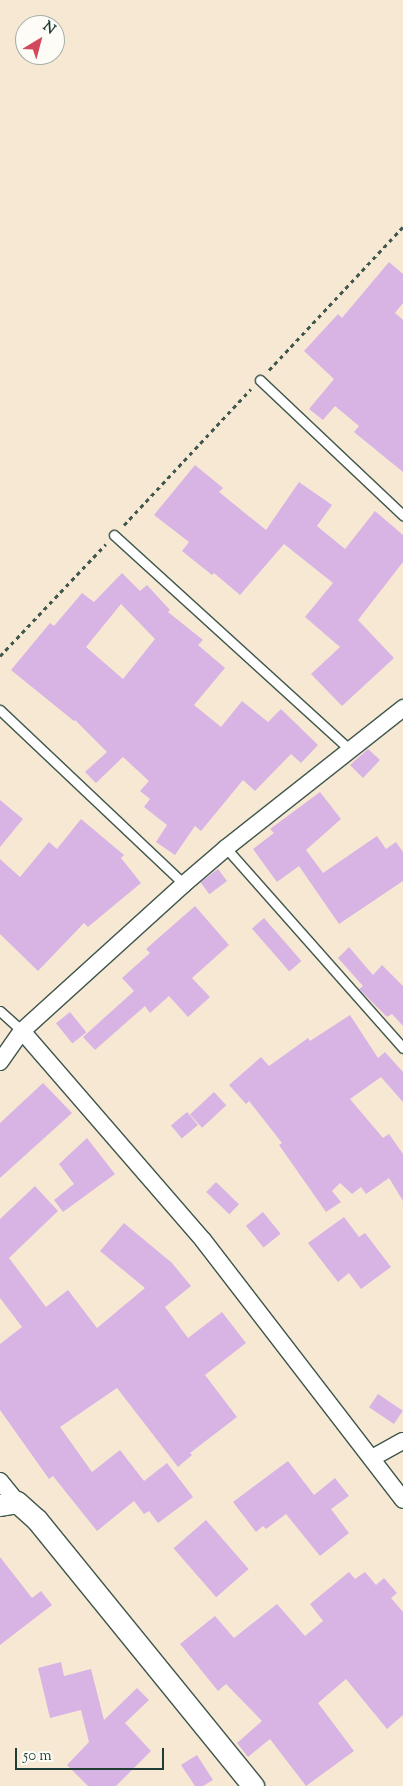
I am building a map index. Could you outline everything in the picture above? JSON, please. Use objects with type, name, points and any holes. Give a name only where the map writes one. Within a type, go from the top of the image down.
[{"type":"street","points":[[0,1062],[22,1031],[184,884],[226,848],[402,711]]},
{"type":"street","points":[[22,1031],[202,1240],[403,1500]]},
{"type":"street","points":[[372,1458],[403,1441]]},
{"type":"street","points":[[0,1481],[8,1503],[38,1520],[253,1786]]},
{"type":"lane","points":[[260,380],[403,515]]},
{"type":"lane","points":[[114,535],[350,750]]},
{"type":"lane","points":[[0,710],[184,884]]},
{"type":"lane","points":[[226,848],[403,1048]]},
{"type":"lane","points":[[0,1011],[22,1031]]},
{"type":"path","points":[[0,656],[403,227]]},
{"type":"building","points":[[389,262],[403,274],[403,303],[395,313],[403,320],[403,472],[354,432],[359,426],[335,406],[323,420],[309,409],[334,379],[304,351],[338,314],[342,318]]},
{"type":"building","points":[[195,465],[223,488],[219,492],[266,530],[299,482],[332,505],[317,526],[345,549],[375,511],[403,535],[403,562],[358,620],[394,658],[342,706],[311,674],[340,647],[305,617],[333,583],[284,544],[240,595],[214,573],[212,575],[182,551],[189,542],[154,515]]},
{"type":"building","points":[[122,573],[140,591],[147,585],[170,610],[168,612],[203,640],[198,645],[225,668],[194,705],[221,727],[242,701],[268,722],[281,709],[318,745],[301,763],[291,754],[255,791],[243,780],[201,831],[195,826],[175,855],[156,842],[167,825],[144,807],[150,799],[140,791],[149,781],[123,757],[96,783],[85,772],[107,752],[75,720],[11,670],[50,623],[54,626],[82,593],[94,602]],"holes":[[[121,604],[155,639],[123,679],[86,647]]]},
{"type":"building","points":[[368,749],[380,760],[363,778],[350,765]]},
{"type":"building","points":[[320,792],[341,819],[306,850],[323,873],[377,836],[386,849],[396,842],[403,852],[403,881],[339,924],[299,866],[277,882],[253,849],[274,833],[270,829]]},
{"type":"building","points":[[0,800],[23,819],[0,847]]},
{"type":"building","points":[[81,819],[124,855],[121,858],[141,883],[88,927],[84,923],[38,971],[0,934],[0,859],[20,877],[49,842],[57,849]]},
{"type":"building","points":[[218,869],[227,881],[209,894],[200,882]]},
{"type":"building","points":[[195,906],[229,945],[192,978],[210,997],[188,1017],[169,996],[150,1013],[145,1006],[95,1050],[83,1037],[134,991],[122,978],[150,953],[146,949]]},
{"type":"building","points":[[264,918],[301,961],[289,972],[252,928]]},
{"type":"building","points":[[349,947],[373,975],[382,965],[403,986],[403,1026],[392,1014],[387,1017],[359,989],[363,986],[338,958]]},
{"type":"building","points":[[70,1012],[86,1032],[72,1044],[56,1023]]},
{"type":"building","points":[[350,1015],[378,1058],[385,1052],[403,1072],[403,1102],[381,1077],[350,1099],[383,1138],[389,1134],[403,1154],[403,1201],[389,1178],[366,1194],[361,1187],[352,1194],[340,1183],[332,1191],[341,1202],[326,1212],[279,1145],[282,1143],[249,1101],[246,1104],[229,1085],[261,1057],[269,1066],[308,1038],[310,1041]]},
{"type":"building","points":[[43,1083],[72,1113],[0,1178],[0,1123]]},
{"type":"building","points":[[214,1092],[226,1105],[202,1128],[190,1115]]},
{"type":"building","points":[[187,1112],[198,1125],[182,1139],[171,1125]]},
{"type":"building","points":[[87,1138],[115,1174],[63,1212],[54,1200],[74,1184],[59,1164]]},
{"type":"building","points":[[216,1182],[239,1204],[229,1214],[206,1192]]},
{"type":"building","points":[[35,1186],[58,1211],[9,1258],[46,1307],[68,1290],[97,1328],[145,1288],[100,1251],[124,1223],[172,1263],[191,1286],[165,1307],[188,1338],[222,1312],[246,1343],[205,1375],[237,1417],[190,1453],[192,1455],[178,1467],[117,1388],[60,1427],[92,1472],[120,1450],[144,1481],[167,1463],[193,1497],[158,1523],[149,1511],[144,1514],[134,1501],[97,1531],[53,1476],[49,1479],[0,1410],[0,1344],[22,1327],[0,1298],[0,1219]]},
{"type":"building","points":[[263,1212],[281,1234],[264,1248],[246,1226]]},
{"type":"building","points":[[344,1217],[359,1237],[365,1233],[391,1267],[361,1289],[349,1273],[338,1282],[308,1243]]},
{"type":"building","points":[[378,1394],[403,1411],[394,1424],[369,1407]]},
{"type":"building","points":[[288,1461],[314,1495],[335,1478],[349,1496],[331,1509],[349,1533],[320,1556],[286,1514],[266,1529],[263,1526],[256,1532],[233,1502]]},
{"type":"building","points":[[206,1520],[249,1569],[216,1597],[174,1548]]},
{"type":"building","points":[[0,1557],[32,1598],[41,1591],[52,1605],[0,1645]]},
{"type":"building","points":[[349,1572],[355,1579],[365,1572],[376,1585],[384,1578],[397,1593],[391,1598],[403,1612],[403,1715],[387,1729],[346,1679],[318,1703],[354,1751],[306,1786],[270,1739],[248,1757],[237,1743],[262,1721],[226,1684],[218,1691],[180,1644],[215,1616],[234,1638],[277,1604],[305,1636],[323,1621],[310,1604]]},
{"type":"building","points":[[61,1662],[64,1676],[91,1669],[104,1720],[137,1688],[149,1700],[125,1723],[151,1751],[116,1786],[88,1786],[67,1765],[89,1742],[81,1710],[50,1718],[38,1668]]},
{"type":"building","points":[[197,1755],[213,1780],[203,1786],[195,1786],[181,1765]]}]
